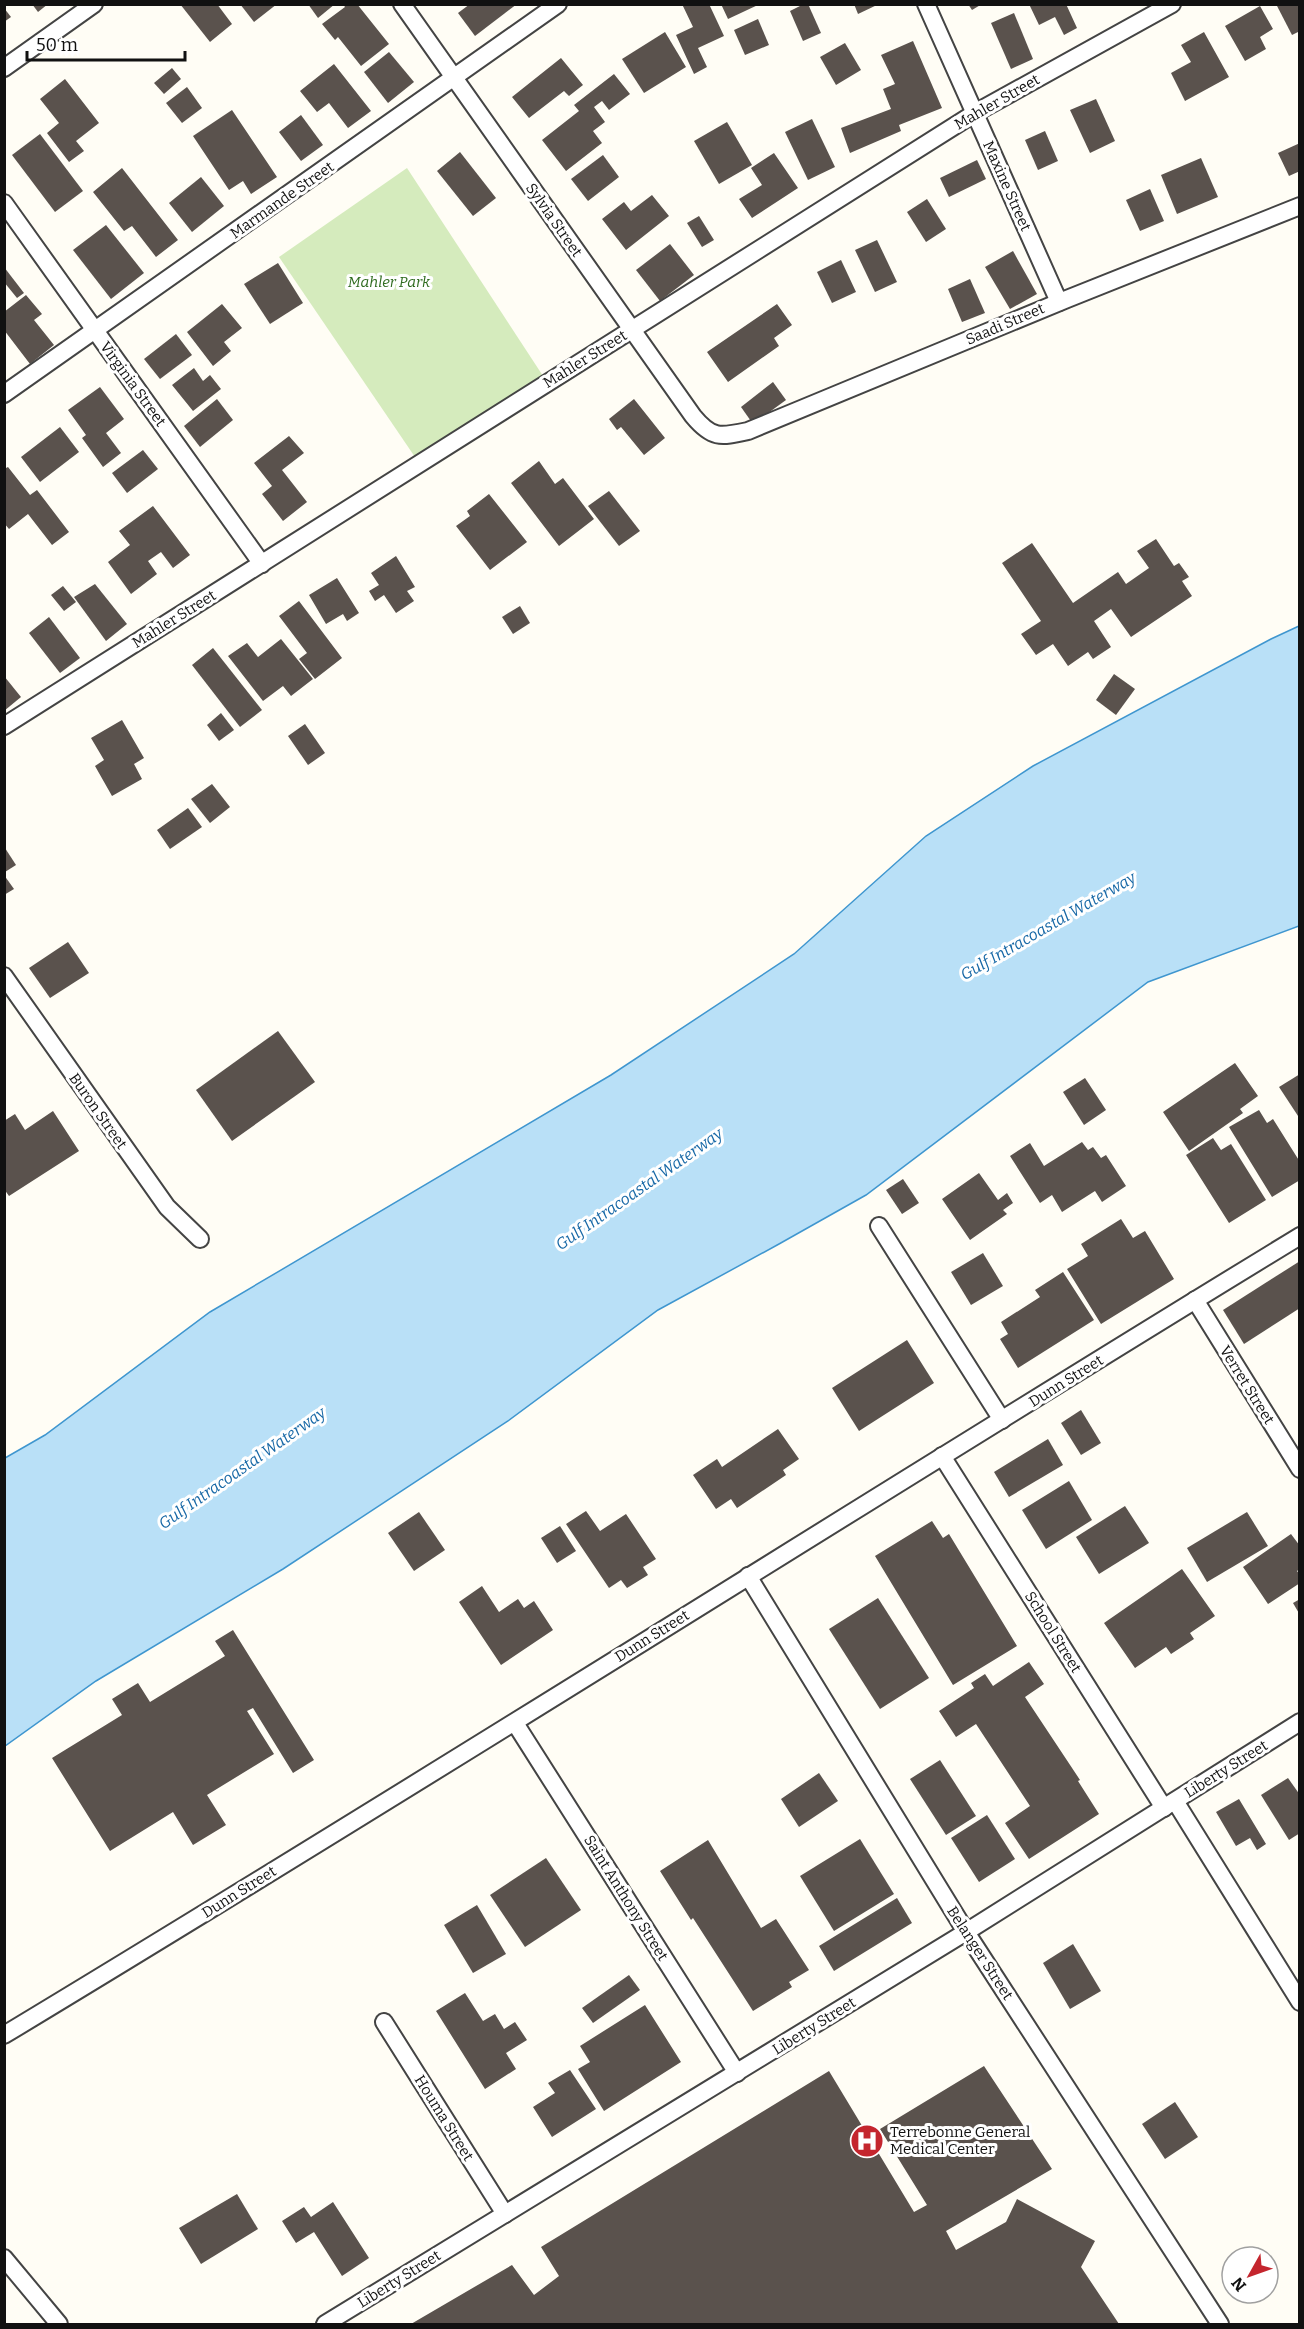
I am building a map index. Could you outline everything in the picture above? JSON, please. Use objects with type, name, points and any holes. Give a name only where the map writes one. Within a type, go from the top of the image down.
[{"type":"street","points":[[4,68],[94,4]]},
{"type":"street","name":"Sylvia Street","points":[[402,4],[693,416],[704,430],[710,432]]},
{"type":"street","name":"Marmande Street","points":[[4,394],[558,4]]},
{"type":"street","name":"Maxine Street","points":[[926,4],[1059,302]]},
{"type":"street","name":"Mahler Street","points":[[4,726],[975,113],[1172,4]]},
{"type":"street","name":"Virginia Street","points":[[4,203],[262,564]]},
{"type":"street","name":"Saadi Street","points":[[710,432],[722,436],[748,431],[1059,302],[1299,206]]},
{"type":"street","name":"Buron Street","points":[[4,976],[146,1179],[167,1207],[200,1239]]},
{"type":"street","points":[[879,1226],[1002,1420]]},
{"type":"street","name":"Dunn Street","points":[[4,2035],[515,1722],[1299,1236]]},
{"type":"street","name":"Verret Street","points":[[1195,1300],[1299,1469]]},
{"type":"street","name":"School Street","points":[[942,1456],[1299,2002]]},
{"type":"street","name":"Belanger Street","points":[[748,1576],[966,1932],[1220,2325]]},
{"type":"street","name":"Saint Anthony Street","points":[[515,1722],[737,2073]]},
{"type":"street","name":"Liberty Street","points":[[325,2325],[966,1932],[1299,1722]]},
{"type":"street","name":"Houma Street","points":[[384,2022],[505,2214]]},
{"type":"street","points":[[4,2258],[59,2325]]},
{"type":"green space","name":"Mahler Park","points":[[407,168],[545,379],[417,460],[279,257]]},
{"type":"water","name":"Gulf Intracoastal Waterway","points":[[1299,626],[1299,926],[1148,982],[866,1195],[658,1310],[508,1421],[283,1569],[96,1681],[5,1746],[5,1458],[45,1435],[210,1312],[611,1075],[794,954],[926,836],[1033,766]]},
{"type":"building","points":[[32,4],[48,4],[38,12]]},
{"type":"building","points":[[180,4],[217,4],[232,24],[210,42]]},
{"type":"building","points":[[240,4],[277,4],[254,22]]},
{"type":"building","points":[[308,4],[335,4],[318,18]]},
{"type":"building","points":[[343,4],[357,4],[389,44],[361,66],[338,37],[335,40],[322,24],[345,7]]},
{"type":"building","points":[[470,4],[517,4],[475,36],[458,13]]},
{"type":"building","points":[[682,4],[709,4],[724,36],[698,48],[707,67],[694,74],[676,35],[693,27]]},
{"type":"building","points":[[721,4],[760,4],[728,19]]},
{"type":"building","points":[[808,4],[821,33],[803,41],[790,11]]},
{"type":"building","points":[[854,4],[879,4],[858,14]]},
{"type":"building","points":[[968,4],[982,4],[972,10]]},
{"type":"building","points":[[1029,4],[1066,4],[1077,28],[1064,35],[1055,17],[1039,25]]},
{"type":"building","points":[[1276,4],[1300,4],[1300,31],[1292,35]]},
{"type":"building","points":[[1260,6],[1273,29],[1260,37],[1266,49],[1245,61],[1225,26]]},
{"type":"building","points":[[4,8],[11,17],[4,22]]},
{"type":"building","points":[[1014,13],[1033,59],[1011,69],[991,23]]},
{"type":"building","points":[[758,19],[769,45],[745,55],[734,30]]},
{"type":"building","points":[[665,32],[686,67],[644,93],[622,59]]},
{"type":"building","points":[[1204,32],[1229,77],[1185,101],[1171,73],[1191,62],[1181,45]]},
{"type":"building","points":[[913,41],[942,108],[899,125],[901,131],[850,153],[841,128],[891,109],[883,89],[895,84],[881,55]]},
{"type":"building","points":[[845,43],[861,70],[836,85],[820,57]]},
{"type":"building","points":[[389,52],[414,82],[388,103],[364,72]]},
{"type":"building","points":[[561,58],[583,85],[569,96],[564,91],[529,118],[512,97]]},
{"type":"building","points":[[334,64],[371,111],[348,128],[329,103],[317,112],[300,91]]},
{"type":"building","points":[[172,68],[181,79],[164,94],[154,83]]},
{"type":"building","points":[[614,74],[630,94],[609,110],[602,101],[594,107],[605,122],[593,131],[602,143],[566,171],[542,140],[579,111],[574,105]]},
{"type":"building","points":[[65,79],[99,123],[76,141],[84,151],[69,162],[47,133],[59,123],[40,99]]},
{"type":"building","points":[[187,87],[202,108],[182,123],[166,103]]},
{"type":"building","points":[[1096,99],[1115,141],[1090,153],[1070,110]]},
{"type":"building","points":[[232,110],[277,177],[251,194],[243,181],[229,190],[193,136]]},
{"type":"building","points":[[301,115],[323,145],[301,161],[279,132]]},
{"type":"building","points":[[812,119],[835,167],[808,180],[785,132]]},
{"type":"building","points":[[727,122],[752,165],[719,184],[694,141]]},
{"type":"building","points":[[1045,131],[1058,161],[1038,170],[1025,140]]},
{"type":"building","points":[[40,134],[83,191],[55,212],[12,155]]},
{"type":"building","points":[[1300,143],[1300,171],[1289,176],[1278,153]]},
{"type":"building","points":[[460,152],[496,198],[473,216],[437,171]]},
{"type":"building","points":[[774,153],[798,188],[752,218],[739,199],[762,185],[751,168]]},
{"type":"building","points":[[603,155],[619,177],[588,201],[571,179]]},
{"type":"building","points":[[1201,158],[1218,197],[1177,214],[1161,175]]},
{"type":"building","points":[[977,160],[986,179],[949,197],[940,178]]},
{"type":"building","points":[[122,168],[178,240],[156,257],[132,226],[124,231],[93,192]]},
{"type":"building","points":[[201,177],[224,206],[192,232],[169,203]]},
{"type":"building","points":[[1150,189],[1164,221],[1140,231],[1126,200]]},
{"type":"building","points":[[652,195],[669,216],[626,250],[602,219],[624,202],[631,211]]},
{"type":"building","points":[[927,199],[946,229],[926,242],[907,212]]},
{"type":"building","points":[[699,216],[714,240],[702,247],[687,223]]},
{"type":"building","points":[[106,225],[144,273],[111,299],[73,250]]},
{"type":"building","points":[[877,240],[897,282],[875,292],[855,250]]},
{"type":"building","points":[[670,244],[694,275],[660,301],[636,270]]},
{"type":"building","points":[[1013,251],[1037,294],[1010,309],[985,267]]},
{"type":"building","points":[[841,260],[856,292],[832,303],[817,272]]},
{"type":"building","points":[[278,263],[303,303],[270,324],[244,284]]},
{"type":"building","points":[[4,267],[24,293],[17,298],[4,282]]},
{"type":"building","points":[[970,279],[985,313],[962,322],[948,289]]},
{"type":"building","points":[[26,295],[42,314],[34,320],[54,345],[30,364],[4,330],[4,312]]},
{"type":"building","points":[[222,304],[242,328],[224,342],[231,351],[213,366],[187,332]]},
{"type":"building","points":[[777,304],[792,325],[774,338],[779,346],[728,382],[707,352]]},
{"type":"building","points":[[176,334],[192,355],[160,379],[144,359]]},
{"type":"building","points":[[194,368],[203,381],[210,375],[221,389],[193,411],[172,385]]},
{"type":"building","points":[[773,382],[786,400],[753,424],[741,407]]},
{"type":"building","points":[[100,387],[124,419],[106,433],[121,453],[103,467],[82,438],[86,435],[68,410]]},
{"type":"building","points":[[217,399],[233,420],[200,447],[184,426]]},
{"type":"building","points":[[634,399],[665,438],[644,455],[621,427],[617,430],[609,419]]},
{"type":"building","points":[[60,427],[79,452],[40,482],[21,457]]},
{"type":"building","points":[[289,436],[304,453],[282,470],[307,502],[283,521],[262,494],[272,486],[254,463]]},
{"type":"building","points":[[143,450],[158,469],[127,493],[112,473]]},
{"type":"building","points":[[539,461],[555,484],[563,478],[594,519],[559,546],[511,483]]},
{"type":"building","points":[[8,467],[30,495],[37,490],[69,532],[52,545],[28,514],[9,529],[4,523],[4,469]]},
{"type":"building","points":[[609,491],[640,531],[619,546],[588,506]]},
{"type":"building","points":[[489,494],[527,542],[490,570],[456,526],[470,516],[467,511]]},
{"type":"building","points":[[153,506],[190,555],[173,568],[161,552],[148,561],[157,574],[131,594],[108,562],[130,545],[119,531]]},
{"type":"building","points":[[1156,539],[1174,566],[1179,563],[1189,577],[1182,581],[1192,596],[1131,637],[1111,609],[1094,621],[1111,647],[1093,659],[1088,652],[1068,666],[1053,644],[1036,655],[1021,634],[1041,621],[1002,563],[1032,543],[1073,603],[1118,572],[1126,584],[1149,568],[1137,551]]},
{"type":"building","points":[[396,556],[415,587],[407,591],[414,601],[396,613],[384,595],[375,601],[369,591],[379,585],[371,573]]},
{"type":"building","points":[[337,578],[359,613],[347,621],[343,614],[326,624],[309,595]]},
{"type":"building","points":[[95,584],[127,624],[106,641],[74,597]]},
{"type":"building","points":[[63,586],[76,602],[64,611],[51,595]]},
{"type":"building","points":[[299,601],[342,658],[315,679],[299,659],[307,653],[279,616]]},
{"type":"building","points":[[520,606],[530,623],[513,634],[502,617]]},
{"type":"building","points":[[49,617],[80,658],[60,673],[29,633]]},
{"type":"building","points":[[281,639],[313,679],[291,696],[283,686],[263,701],[228,656],[247,643],[258,657]]},
{"type":"building","points":[[213,648],[262,710],[240,727],[192,665]]},
{"type":"building","points":[[1114,674],[1135,689],[1116,715],[1096,700]]},
{"type":"building","points":[[4,676],[21,697],[4,711]]},
{"type":"building","points":[[221,713],[234,730],[219,741],[207,725]]},
{"type":"building","points":[[122,720],[144,758],[134,764],[142,779],[112,796],[95,766],[104,760],[91,738]]},
{"type":"building","points":[[305,724],[325,753],[308,765],[288,736]]},
{"type":"building","points":[[212,784],[230,807],[210,823],[191,799]]},
{"type":"building","points":[[188,808],[202,827],[170,849],[157,830]]},
{"type":"building","points":[[5,848],[16,865],[5,872]]},
{"type":"building","points":[[4,875],[14,889],[4,895]]},
{"type":"building","points":[[68,942],[89,973],[50,998],[29,968]]},
{"type":"building","points":[[278,1031],[315,1082],[232,1141],[196,1090]]},
{"type":"building","points":[[1235,1063],[1258,1096],[1240,1109],[1243,1113],[1189,1151],[1163,1112]]},
{"type":"building","points":[[1300,1074],[1300,1119],[1279,1087]]},
{"type":"building","points":[[1085,1078],[1106,1110],[1084,1125],[1063,1092]]},
{"type":"building","points":[[1259,1110],[1267,1123],[1273,1119],[1300,1162],[1300,1180],[1272,1197],[1229,1127]]},
{"type":"building","points":[[53,1111],[79,1151],[9,1196],[4,1189],[4,1121],[15,1114],[25,1130]]},
{"type":"building","points":[[1213,1138],[1221,1150],[1231,1144],[1266,1200],[1229,1223],[1186,1155]]},
{"type":"building","points":[[1082,1142],[1088,1150],[1093,1147],[1101,1158],[1106,1155],[1126,1186],[1102,1202],[1095,1191],[1062,1212],[1052,1195],[1040,1203],[1010,1156],[1030,1143],[1044,1166]]},
{"type":"building","points":[[979,1173],[998,1200],[1007,1193],[1013,1203],[1003,1210],[1007,1214],[970,1240],[942,1199]]},
{"type":"building","points":[[903,1179],[919,1203],[902,1214],[886,1190]]},
{"type":"building","points":[[1121,1219],[1133,1238],[1145,1231],[1174,1279],[1101,1324],[1067,1269],[1088,1256],[1081,1244]]},
{"type":"building","points":[[983,1253],[1003,1286],[971,1305],[951,1272]]},
{"type":"building","points":[[1300,1261],[1300,1308],[1244,1344],[1223,1310]]},
{"type":"building","points":[[1063,1272],[1094,1320],[1018,1368],[1000,1339],[1008,1334],[1001,1322],[1040,1297],[1035,1290]]},
{"type":"building","points":[[907,1340],[934,1383],[859,1431],[832,1388]]},
{"type":"building","points":[[1081,1410],[1101,1443],[1081,1455],[1061,1423]]},
{"type":"building","points":[[778,1429],[799,1459],[783,1470],[786,1475],[737,1508],[731,1499],[716,1509],[693,1475],[717,1459],[722,1467]]},
{"type":"building","points":[[1048,1439],[1063,1465],[1009,1497],[994,1472]]},
{"type":"building","points":[[1069,1481],[1092,1520],[1046,1549],[1022,1510]]},
{"type":"building","points":[[1125,1506],[1149,1543],[1099,1574],[1076,1537]]},
{"type":"building","points":[[586,1511],[600,1531],[626,1514],[656,1559],[643,1567],[648,1575],[627,1588],[621,1580],[609,1588],[566,1524]]},
{"type":"building","points":[[419,1512],[445,1550],[414,1571],[388,1533]]},
{"type":"building","points":[[1247,1512],[1268,1546],[1207,1582],[1187,1548]]},
{"type":"building","points":[[932,1521],[943,1538],[949,1534],[1017,1646],[953,1685],[875,1556]]},
{"type":"building","points":[[560,1526],[576,1551],[557,1563],[541,1538]]},
{"type":"building","points":[[1291,1534],[1300,1546],[1300,1569],[1297,1571],[1300,1575],[1300,1583],[1268,1604],[1243,1567]]},
{"type":"building","points":[[1182,1569],[1215,1616],[1190,1633],[1194,1639],[1171,1654],[1166,1647],[1135,1668],[1104,1623]]},
{"type":"building","points":[[482,1586],[499,1612],[518,1599],[524,1608],[534,1601],[553,1630],[501,1665],[459,1602]]},
{"type":"building","points":[[878,1598],[929,1678],[880,1709],[829,1629]]},
{"type":"building","points":[[1300,1599],[1300,1615],[1293,1603]]},
{"type":"building","points":[[233,1630],[314,1760],[293,1773],[253,1708],[247,1711],[274,1754],[207,1795],[226,1825],[193,1845],[173,1812],[110,1851],[52,1758],[122,1715],[112,1699],[138,1683],[150,1702],[225,1656],[215,1641]]},
{"type":"building","points":[[1029,1662],[1044,1684],[1025,1697],[1080,1780],[1078,1781],[1099,1814],[1029,1859],[1005,1823],[1030,1806],[976,1724],[956,1737],[939,1711],[974,1688],[971,1683],[985,1674],[993,1686]]},
{"type":"building","points":[[940,1760],[976,1816],[946,1835],[910,1779]]},
{"type":"building","points":[[819,1773],[838,1801],[799,1827],[781,1799]]},
{"type":"building","points":[[1288,1778],[1300,1795],[1300,1833],[1289,1840],[1261,1795]]},
{"type":"building","points":[[1239,1799],[1266,1844],[1257,1850],[1250,1838],[1236,1846],[1216,1812]]},
{"type":"building","points":[[987,1815],[1015,1859],[979,1882],[951,1838]]},
{"type":"building","points":[[860,1839],[894,1894],[834,1931],[800,1876]]},
{"type":"building","points":[[708,1840],[761,1928],[776,1919],[809,1970],[789,1982],[792,1987],[753,2011],[660,1871]]},
{"type":"building","points":[[546,1858],[581,1910],[525,1947],[490,1895]]},
{"type":"building","points":[[897,1898],[912,1923],[834,1971],[819,1946]]},
{"type":"building","points":[[477,1905],[506,1954],[473,1973],[444,1925]]},
{"type":"building","points":[[1073,1944],[1101,1991],[1070,2009],[1043,1963]]},
{"type":"building","points":[[629,1975],[640,1990],[593,2023],[582,2008]]},
{"type":"building","points":[[465,1993],[483,2021],[495,2014],[504,2029],[515,2022],[527,2040],[506,2053],[516,2069],[485,2089],[436,2011]]},
{"type":"building","points":[[645,2005],[681,2062],[604,2111],[578,2069],[590,2062],[580,2046]]},
{"type":"building","name":"Terrebonne General Medical Center","points":[[984,2066],[1052,2169],[946,2231],[956,2250],[1006,2222],[1017,2199],[1095,2241],[1081,2267],[1119,2324],[411,2324],[512,2265],[534,2295],[559,2276],[541,2247],[829,2071],[914,2212],[927,2205],[880,2129]]},
{"type":"building","points":[[570,2070],[596,2109],[552,2137],[533,2107],[555,2093],[548,2083]]},
{"type":"building","points":[[1175,2102],[1198,2137],[1165,2159],[1142,2124]]},
{"type":"building","points":[[237,2194],[258,2229],[201,2264],[179,2228]]},
{"type":"building","points":[[333,2202],[369,2258],[342,2276],[314,2232],[296,2243],[282,2221],[304,2207],[311,2217]]},
{"type":"place","name":"Terrebonne General Medical Center","points":[[867,2141]]}]
